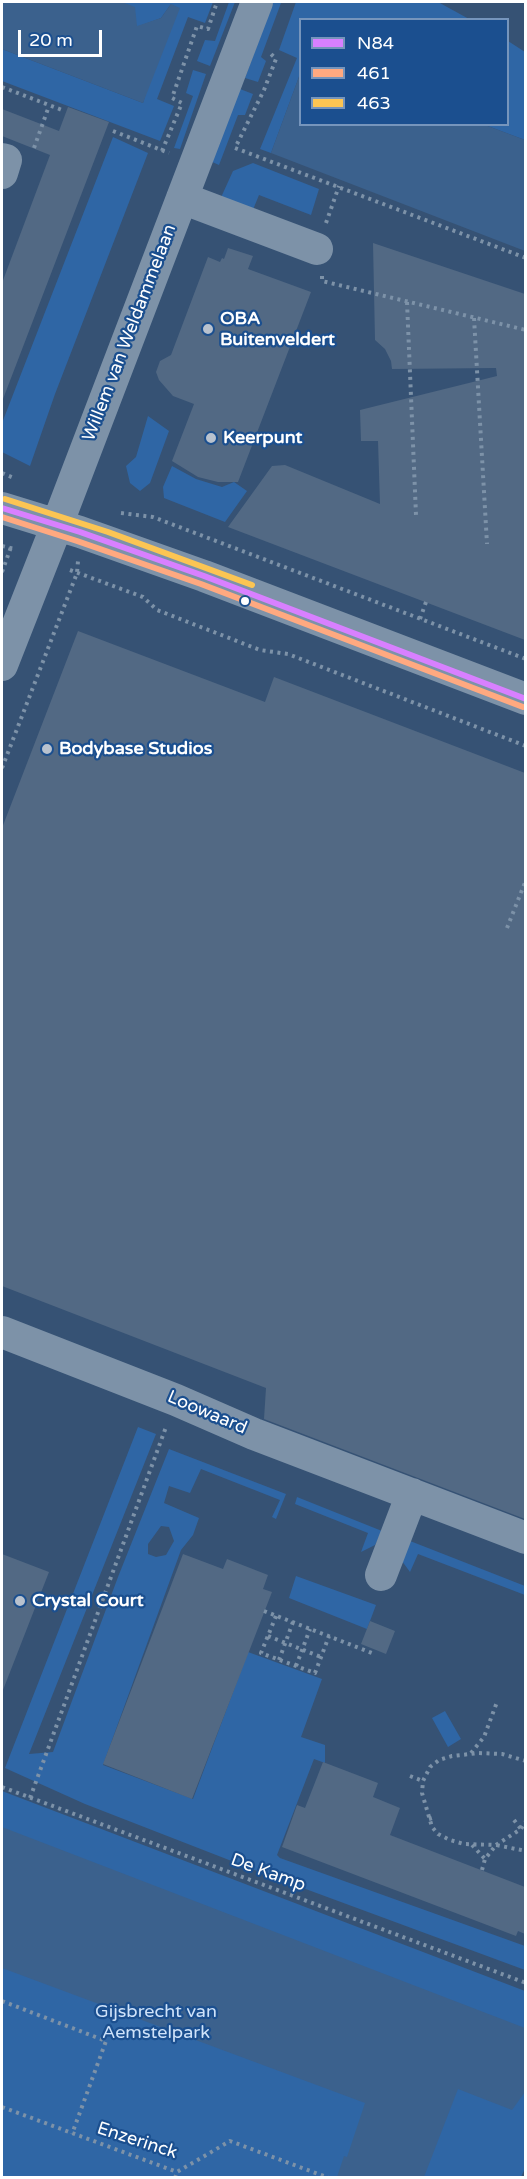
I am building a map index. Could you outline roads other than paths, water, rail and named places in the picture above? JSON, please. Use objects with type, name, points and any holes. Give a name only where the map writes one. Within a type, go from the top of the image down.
[{"type":"street","name":"Willem van Weldammelaan","points":[[2,665],[257,2]]},
{"type":"street","points":[[182,198],[317,249]]},
{"type":"street","points":[[2,508],[204,576],[525,699]]},
{"type":"street","name":"Loowaard","points":[[2,1332],[176,1400],[254,1434],[525,1538]]},
{"type":"street","points":[[381,1575],[412,1494]]},
{"type":"place","name":"OBA Buitenveldert","points":[[208,329]]},
{"type":"place","name":"Keerpunt","points":[[211,438]]},
{"type":"place","name":"Bodybase Studios","points":[[47,749]]},
{"type":"place","name":"Crystal Court","points":[[20,1601]]},
{"type":"park label","name":"Gijsbrecht van Aemstelpark","points":[[156,2022]]}]
